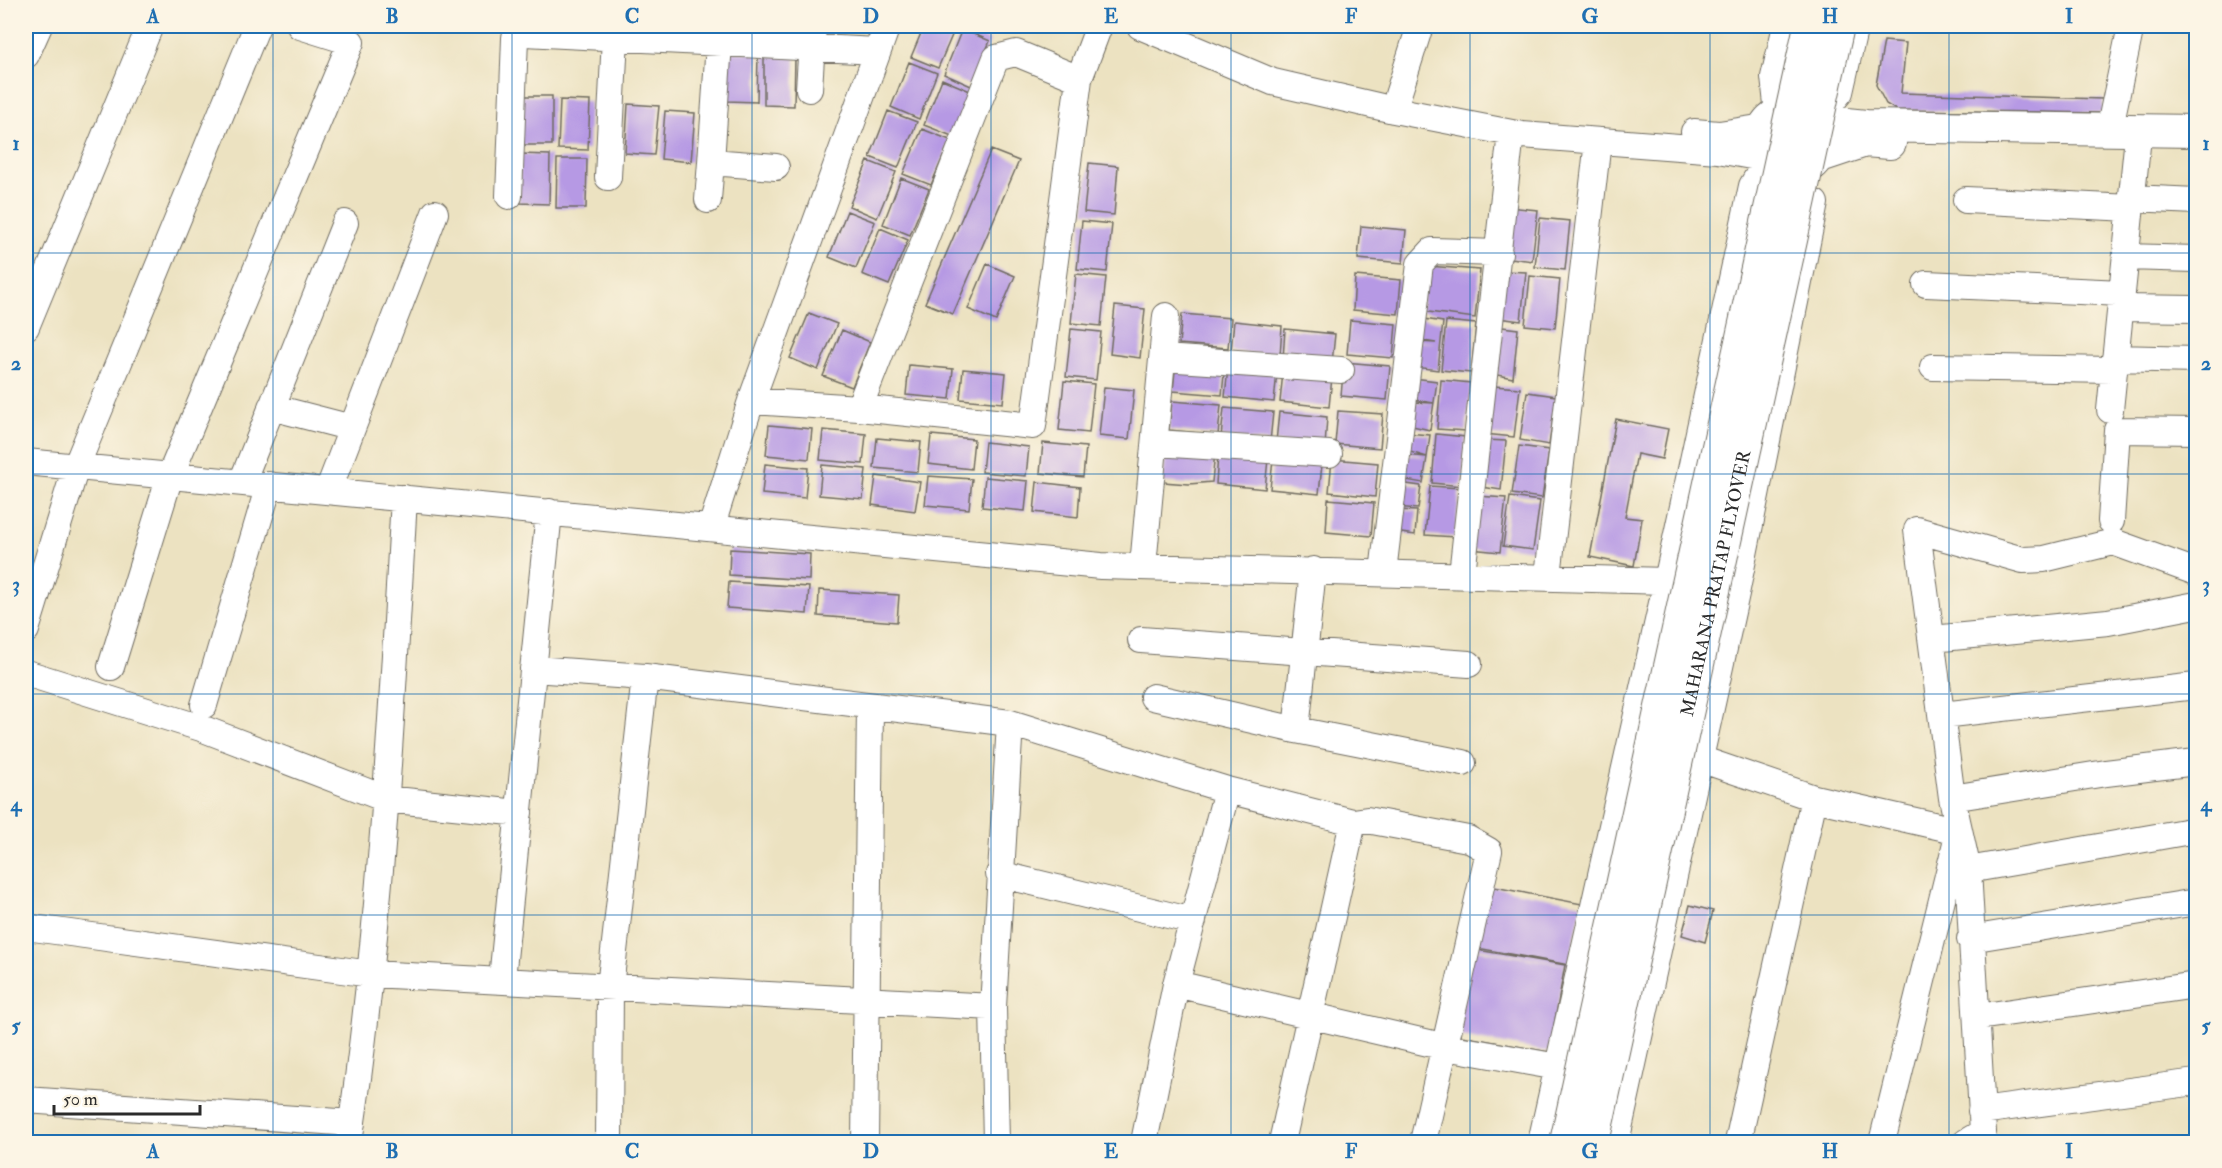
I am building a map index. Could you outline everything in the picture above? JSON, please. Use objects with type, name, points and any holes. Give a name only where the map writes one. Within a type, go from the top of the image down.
[{"type":"main road","name":"MAHARANA PRATAP FLYOVER","points":[[1566,1143],[1810,26]]},
{"type":"main road","name":"MAHARANA PRATAP FLYOVER","points":[[1593,1143],[1838,26]]},
{"type":"main road","points":[[1813,162],[1823,138],[1816,122],[1802,112],[1772,120],[1762,144],[1768,159],[1785,171],[1813,162],[1865,141],[2196,146]]},
{"type":"main road","points":[[1816,122],[1866,126],[2196,131]]},
{"type":"street","points":[[26,55],[39,26]]},
{"type":"street","points":[[26,327],[150,26]]},
{"type":"street","points":[[26,630],[76,467],[257,26]]},
{"type":"street","points":[[111,667],[170,476],[351,42],[300,26]]},
{"type":"street","points":[[711,528],[751,400],[886,26]]},
{"type":"street","points":[[751,400],[859,408],[1033,426],[1079,79],[1099,26]]},
{"type":"street","points":[[1140,26],[1273,82],[1511,133],[1718,150],[1768,159],[1752,186],[1667,581],[1540,1143]]},
{"type":"street","points":[[1180,26],[1278,67],[1398,95],[1525,120],[1719,134],[1772,120],[1774,77],[1786,26]]},
{"type":"street","points":[[1398,95],[1420,26]]},
{"type":"street","points":[[1816,122],[1840,93],[1855,26]]},
{"type":"street","points":[[2109,131],[2131,26]]},
{"type":"street","points":[[509,196],[515,38],[525,29],[719,43],[812,37],[878,51]]},
{"type":"street","points":[[608,177],[615,37]]},
{"type":"street","points":[[809,89],[812,37]]},
{"type":"street","points":[[708,200],[719,43]]},
{"type":"street","points":[[859,408],[996,58],[1016,52],[1079,79]]},
{"type":"street","points":[[1462,574],[1511,133]]},
{"type":"street","points":[[1548,576],[1598,141]]},
{"type":"street","points":[[2110,410],[2137,146]]},
{"type":"street","points":[[711,162],[776,167]]},
{"type":"street","points":[[1616,1143],[1700,759],[1816,196],[1813,162]]},
{"type":"street","points":[[1966,200],[2131,203],[2196,201]]},
{"type":"street","points":[[328,491],[435,213]]},
{"type":"street","points":[[242,482],[345,223]]},
{"type":"street","points":[[1383,572],[1420,264],[1432,251],[1499,253]]},
{"type":"street","points":[[2126,257],[2196,260]]},
{"type":"street","points":[[1926,284],[2196,309]]},
{"type":"street","points":[[1143,567],[1166,316]]},
{"type":"street","points":[[1162,358],[1341,370]]},
{"type":"street","points":[[1933,367],[2114,364],[2196,360]]},
{"type":"street","points":[[272,407],[352,428]]},
{"type":"street","points":[[2111,521],[2117,430],[2196,431]]},
{"type":"street","points":[[1156,443],[1329,454]]},
{"type":"street","points":[[26,462],[1101,566],[1548,576],[1667,581]]},
{"type":"street","points":[[204,705],[268,485]]},
{"type":"street","points":[[26,1100],[351,1133],[367,1022],[386,800],[405,498]]},
{"type":"street","points":[[502,979],[549,512]]},
{"type":"street","points":[[1966,1143],[1983,1132],[1978,1017],[1970,939],[1968,870],[1952,798],[1917,530],[2023,560],[2044,559],[2113,542],[2196,572]]},
{"type":"street","points":[[1296,730],[1313,570]]},
{"type":"street","points":[[1932,639],[2108,622],[2196,605]]},
{"type":"street","points":[[1141,640],[1469,664]]},
{"type":"street","points":[[533,669],[645,677],[1010,723],[1227,790],[1353,822],[1367,820],[1468,839],[1489,851],[1423,1143]]},
{"type":"street","points":[[26,673],[201,728],[386,800],[519,813]]},
{"type":"street","points":[[609,1143],[610,987],[645,677]]},
{"type":"street","points":[[1942,715],[2196,686]]},
{"type":"street","points":[[1153,697],[1296,730],[1463,763]]},
{"type":"street","points":[[865,1143],[870,706]]},
{"type":"street","points":[[996,1143],[993,1007],[999,874],[1010,723]]},
{"type":"street","points":[[1700,759],[1814,798],[1959,831]]},
{"type":"street","points":[[1952,798],[2106,773],[2196,762]]},
{"type":"street","points":[[1144,1143],[1176,984],[1227,790]]},
{"type":"street","points":[[1738,1143],[1814,798]]},
{"type":"street","points":[[1282,1143],[1353,822]]},
{"type":"street","points":[[1968,870],[2196,830]]},
{"type":"street","points":[[1882,1143],[1959,831]]},
{"type":"street","points":[[999,874],[1193,921]]},
{"type":"street","points":[[1970,939],[2196,902]]},
{"type":"street","points":[[26,927],[371,974],[502,979],[610,987],[993,1007]]},
{"type":"street","points":[[1176,984],[1446,1047],[1558,1066]]},
{"type":"street","points":[[1978,1017],[2196,985]]},
{"type":"street","points":[[1981,1111],[2196,1082]]},
{"type":"building","points":[[747,26],[797,26],[796,32],[747,30]]},
{"type":"building","points":[[924,26],[956,26],[938,68],[911,57]]},
{"type":"building","points":[[962,29],[990,41],[971,86],[944,74]]},
{"type":"building","points":[[1884,41],[1906,43],[1901,93],[2103,99],[2103,113],[1896,110],[1886,104],[1876,85]]},
{"type":"building","points":[[727,52],[758,53],[757,102],[727,101]]},
{"type":"building","points":[[764,56],[795,57],[794,106],[764,105]]},
{"type":"building","points":[[909,62],[937,73],[919,119],[891,107]]},
{"type":"building","points":[[942,79],[970,91],[952,136],[924,125]]},
{"type":"building","points":[[522,96],[552,96],[552,145],[521,145]]},
{"type":"building","points":[[560,100],[590,101],[588,150],[558,149]]},
{"type":"building","points":[[628,104],[659,106],[654,155],[625,153]]},
{"type":"building","points":[[665,111],[695,113],[691,162],[661,159]]},
{"type":"building","points":[[888,111],[917,122],[898,168],[870,157]]},
{"type":"building","points":[[922,129],[950,140],[931,185],[903,174]]},
{"type":"building","points":[[991,150],[1019,161],[953,314],[925,303]]},
{"type":"building","points":[[520,154],[550,155],[549,204],[519,203]]},
{"type":"building","points":[[557,159],[587,159],[586,208],[556,208]]},
{"type":"building","points":[[868,161],[896,172],[877,218],[849,206]]},
{"type":"building","points":[[1089,163],[1118,166],[1114,215],[1084,212]]},
{"type":"building","points":[[901,178],[929,189],[910,235],[883,224]]},
{"type":"building","points":[[1508,207],[1538,210],[1532,261],[1504,257]]},
{"type":"building","points":[[847,211],[875,222],[856,268],[829,257]]},
{"type":"building","points":[[1540,218],[1570,221],[1565,270],[1535,267]]},
{"type":"building","points":[[1082,221],[1112,224],[1107,272],[1077,269]]},
{"type":"building","points":[[1361,226],[1406,230],[1403,263],[1358,259]]},
{"type":"building","points":[[880,228],[908,240],[889,285],[862,274]]},
{"type":"building","points":[[987,264],[1015,276],[996,321],[968,309]]},
{"type":"building","points":[[1427,266],[1480,270],[1475,318],[1421,311]]},
{"type":"building","points":[[1503,271],[1526,272],[1521,321],[1498,318]]},
{"type":"building","points":[[1076,274],[1106,277],[1101,326],[1071,323]]},
{"type":"building","points":[[1355,276],[1401,280],[1398,314],[1353,310]]},
{"type":"building","points":[[1530,276],[1560,279],[1555,328],[1525,325]]},
{"type":"building","points":[[1115,306],[1145,309],[1140,358],[1110,354]]},
{"type":"building","points":[[809,313],[837,324],[818,370],[790,358]]},
{"type":"building","points":[[1182,314],[1231,318],[1228,348],[1179,344]]},
{"type":"building","points":[[1418,318],[1443,322],[1438,370],[1415,367],[1418,342],[1436,343],[1417,340]]},
{"type":"building","points":[[1350,320],[1396,324],[1393,358],[1347,354]]},
{"type":"building","points":[[1234,321],[1282,326],[1280,356],[1231,351]]},
{"type":"building","points":[[1446,321],[1476,324],[1471,373],[1441,370]]},
{"type":"building","points":[[1502,327],[1518,329],[1513,378],[1497,375]]},
{"type":"building","points":[[1071,329],[1101,332],[1096,380],[1066,377]]},
{"type":"building","points":[[1285,329],[1335,334],[1332,363],[1283,359]]},
{"type":"building","points":[[842,330],[870,342],[852,387],[823,376]]},
{"type":"building","points":[[1176,361],[1225,365],[1222,395],[1173,391]]},
{"type":"building","points":[[1344,362],[1390,366],[1387,400],[1341,396]]},
{"type":"building","points":[[909,365],[953,369],[950,399],[906,395]]},
{"type":"building","points":[[1228,367],[1277,372],[1274,402],[1225,397]]},
{"type":"building","points":[[963,369],[1006,373],[1003,403],[960,399]]},
{"type":"building","points":[[1283,372],[1332,377],[1329,407],[1280,402]]},
{"type":"building","points":[[1413,378],[1437,381],[1434,403],[1408,399]]},
{"type":"building","points":[[1441,380],[1471,383],[1466,431],[1437,429]]},
{"type":"building","points":[[1064,381],[1094,384],[1089,433],[1059,430]]},
{"type":"building","points":[[1493,386],[1520,388],[1514,437],[1484,434]]},
{"type":"building","points":[[1104,387],[1134,390],[1129,439],[1099,436]]},
{"type":"building","points":[[1527,392],[1556,396],[1549,445],[1520,440]]},
{"type":"building","points":[[1172,401],[1221,405],[1218,435],[1169,430]]},
{"type":"building","points":[[1411,402],[1434,403],[1430,430],[1408,425]]},
{"type":"building","points":[[1224,408],[1273,412],[1270,442],[1221,437]]},
{"type":"building","points":[[1338,411],[1383,414],[1380,448],[1335,444]]},
{"type":"building","points":[[1279,412],[1327,417],[1325,447],[1276,442]]},
{"type":"building","points":[[1616,419],[1668,429],[1662,459],[1637,454],[1625,517],[1642,519],[1634,566],[1590,557]]},
{"type":"building","points":[[769,425],[812,429],[809,459],[766,455]]},
{"type":"building","points":[[823,430],[866,434],[863,464],[820,460]]},
{"type":"building","points":[[1406,433],[1430,435],[1427,457],[1407,451]]},
{"type":"building","points":[[1436,434],[1466,437],[1462,486],[1432,483]]},
{"type":"building","points":[[931,435],[974,439],[971,469],[928,464]]},
{"type":"building","points":[[877,438],[921,442],[918,472],[874,468]]},
{"type":"building","points":[[1486,440],[1506,441],[1501,490],[1482,487]]},
{"type":"building","points":[[985,442],[1029,447],[1026,476],[982,472]]},
{"type":"building","points":[[1043,443],[1086,447],[1083,477],[1040,473]]},
{"type":"building","points":[[1519,446],[1549,450],[1542,498],[1512,494]]},
{"type":"building","points":[[1166,452],[1215,452],[1212,482],[1189,484],[1163,482]]},
{"type":"building","points":[[1218,454],[1268,459],[1265,489],[1216,484]]},
{"type":"building","points":[[1405,455],[1427,457],[1423,483],[1400,479]]},
{"type":"building","points":[[1273,459],[1322,464],[1319,494],[1270,489]]},
{"type":"building","points":[[1332,459],[1378,463],[1375,497],[1329,492]]},
{"type":"building","points":[[765,464],[808,468],[805,498],[762,494]]},
{"type":"building","points":[[822,465],[866,469],[863,499],[819,495]]},
{"type":"building","points":[[876,476],[920,482],[915,511],[872,505]]},
{"type":"building","points":[[928,476],[972,479],[969,509],[925,505]]},
{"type":"building","points":[[985,477],[1028,481],[1025,511],[982,507]]},
{"type":"building","points":[[1037,482],[1080,487],[1078,517],[1034,512]]},
{"type":"building","points":[[1399,483],[1421,486],[1418,509],[1396,507]]},
{"type":"building","points":[[1430,486],[1460,488],[1455,537],[1425,535]]},
{"type":"building","points":[[1477,496],[1506,498],[1500,552],[1470,549]]},
{"type":"building","points":[[1510,497],[1540,501],[1533,550],[1503,546]]},
{"type":"building","points":[[1328,499],[1374,503],[1371,536],[1326,532]]},
{"type":"building","points":[[1396,510],[1417,511],[1415,535],[1395,532]]},
{"type":"building","points":[[730,549],[810,554],[809,580],[729,575]]},
{"type":"building","points":[[729,582],[809,587],[807,614],[727,608]]},
{"type":"building","points":[[819,590],[899,595],[897,622],[818,616]]},
{"type":"building","points":[[1484,885],[1582,904],[1569,965],[1472,947]]},
{"type":"building","points":[[1690,905],[1713,911],[1705,942],[1682,935]]},
{"type":"building","points":[[1472,949],[1565,965],[1549,1052],[1456,1035]]}]
